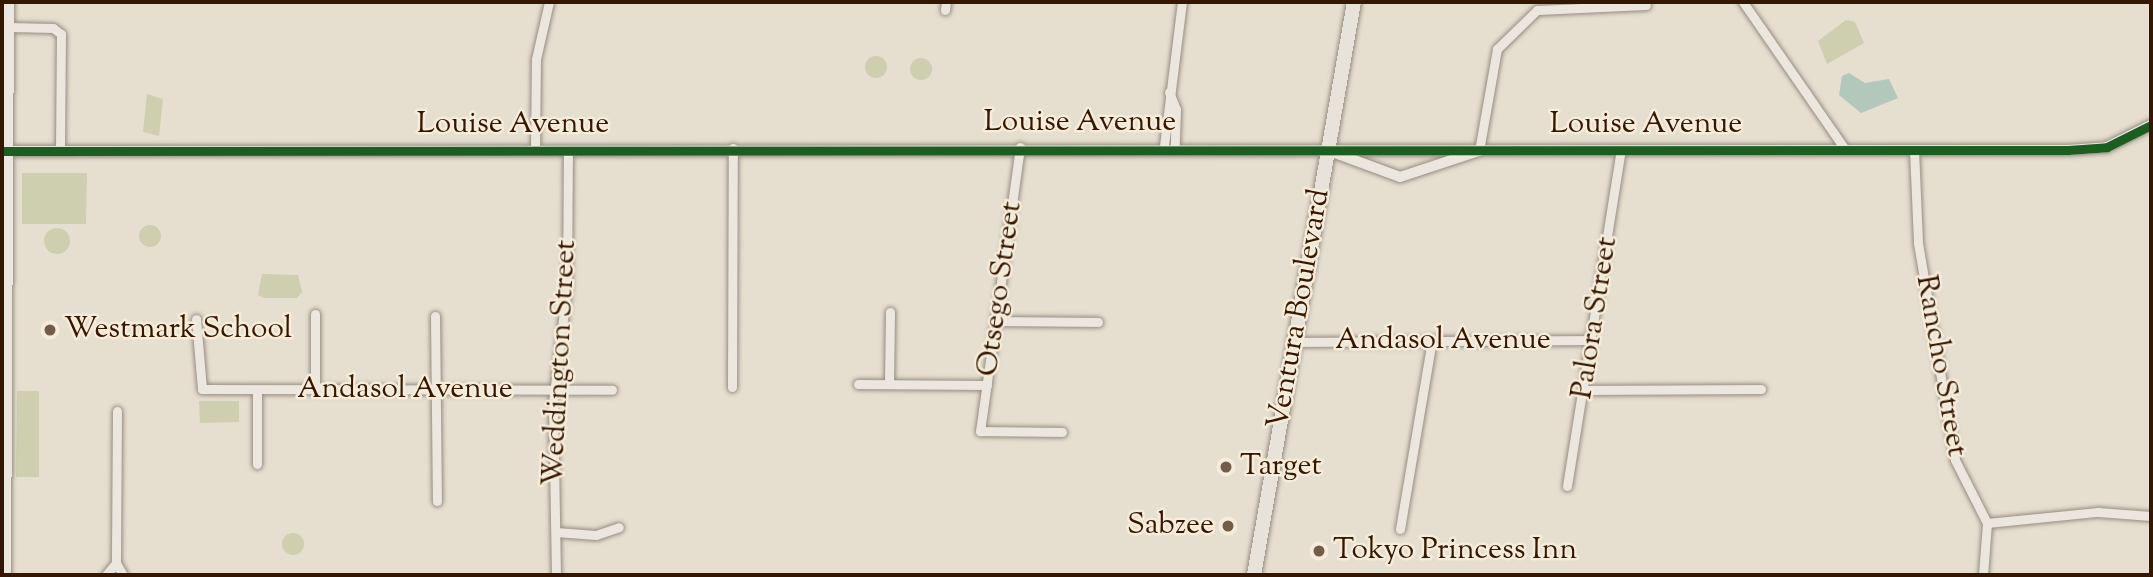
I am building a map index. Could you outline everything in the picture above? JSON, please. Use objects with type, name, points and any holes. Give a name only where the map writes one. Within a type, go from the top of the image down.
[{"type":"main road","name":"Ventura Boulevard","points":[[1254,575],[1354,2]]},
{"type":"street","points":[[6,575],[5,150],[9,2]]},
{"type":"street","points":[[535,150],[536,59],[549,2]]},
{"type":"street","points":[[1170,146],[1176,109],[1169,92],[1182,2]]},
{"type":"street","points":[[1743,2],[1844,148]]},
{"type":"street","points":[[1479,151],[1497,49],[1518,32],[1542,6],[1646,5]]},
{"type":"street","points":[[9,27],[53,28],[61,34],[60,151]]},
{"type":"street","name":"Louise Avenue","points":[[5,150],[568,151],[1170,146],[1327,150],[1409,145],[1479,151],[2092,149],[2151,125]]},
{"type":"street","name":"Otsego Street","points":[[1020,147],[999,321],[980,431],[1062,432]]},
{"type":"street","points":[[732,387],[733,148]]},
{"type":"street","name":"Louise Avenue","points":[[1327,150],[1400,177],[1479,151]]},
{"type":"street","name":"Palora Street","points":[[1567,486],[1585,390],[1621,150]]},
{"type":"street","name":"Rancho Street","points":[[1914,150],[1921,262],[1955,460],[1987,523]]},
{"type":"street","name":"Weddington Street","points":[[556,575],[555,390],[567,286],[568,151]]},
{"type":"street","points":[[889,384],[890,312]]},
{"type":"street","points":[[315,314],[315,390]]},
{"type":"street","points":[[435,316],[437,501]]},
{"type":"street","name":"Andasol Avenue","points":[[196,318],[198,388],[612,390]]},
{"type":"street","points":[[999,321],[1098,321]]},
{"type":"street","points":[[1400,528],[1432,340]]},
{"type":"street","name":"Andasol Avenue","points":[[1294,342],[1592,340]]},
{"type":"street","points":[[858,384],[987,385]]},
{"type":"street","points":[[1585,390],[1761,389]]},
{"type":"street","points":[[257,390],[257,464]]},
{"type":"street","points":[[117,411],[117,563],[123,575]]},
{"type":"street","points":[[1983,575],[1987,523],[2098,512],[2151,516]]},
{"type":"street","points":[[556,536],[619,527]]},
{"type":"street","points":[[106,575],[117,563]]},
{"type":"shaded area","points":[[1846,20],[1855,22],[1864,43],[1827,64],[1818,41]]},
{"type":"shaded area","points":[[876,56],[886,63],[887,67],[880,77],[876,78],[866,71],[865,67],[872,57]]},
{"type":"shaded area","points":[[921,58],[929,61],[932,69],[929,77],[921,80],[913,77],[910,69],[913,61]]},
{"type":"shaded area","points":[[1849,73],[1865,83],[1889,79],[1898,98],[1861,113],[1839,95],[1842,76]]},
{"type":"shaded area","points":[[147,94],[163,99],[159,136],[143,132]]},
{"type":"shaded area","points":[[22,173],[87,173],[86,224],[22,224]]},
{"type":"shaded area","points":[[150,225],[158,228],[161,236],[158,244],[150,247],[142,244],[139,236],[142,228]]},
{"type":"shaded area","points":[[57,228],[66,232],[70,241],[66,250],[57,254],[48,250],[44,241],[48,232]]},
{"type":"shaded area","points":[[262,274],[298,275],[302,292],[297,298],[264,298],[258,295]]},
{"type":"shaded area","points":[[17,391],[39,391],[39,477],[16,477]]},
{"type":"shaded area","points":[[199,401],[239,401],[239,422],[200,423]]},
{"type":"shaded area","points":[[293,533],[301,536],[304,544],[301,552],[293,555],[285,552],[282,544],[285,536]]},
{"type":"cycle path","points":[[2,151],[2068,150],[2107,147],[2151,125]]},
{"type":"place","name":"Westmark School","points":[[50,330]]},
{"type":"place","name":"Target","points":[[1226,467]]},
{"type":"place","name":"Sabzee","points":[[1228,526]]},
{"type":"place","name":"Tokyo Princess Inn","points":[[1319,551]]}]
